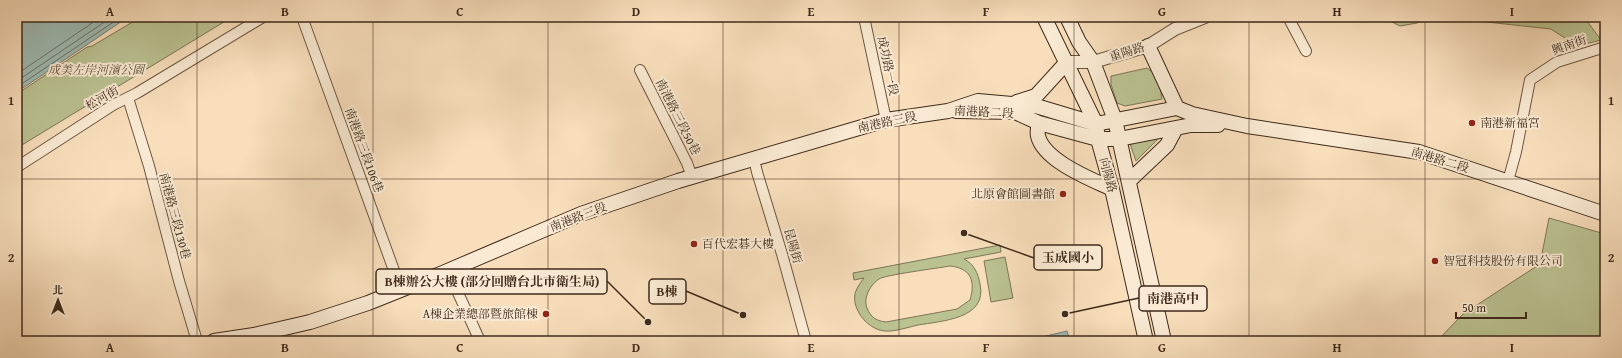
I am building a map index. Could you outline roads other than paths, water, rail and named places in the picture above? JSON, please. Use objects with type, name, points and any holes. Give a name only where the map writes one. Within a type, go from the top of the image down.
[{"type":"main road","name":"向陽路","points":[[1044,17],[1096,124],[1098,139],[1112,189],[1146,341]]},
{"type":"main road","name":"向陽路","points":[[1067,17],[1079,42],[1093,62],[1115,120],[1164,341]]},
{"type":"main road","points":[[1148,46],[1177,108]]},
{"type":"main road","points":[[1014,103],[1036,96],[1067,62]]},
{"type":"main road","name":"南港路二段","points":[[948,111],[978,101],[1014,103],[1036,106],[1096,124],[1177,108],[1192,114],[1247,126],[1419,152],[1605,214]]},
{"type":"main road","name":"南港路三段","points":[[214,341],[254,335],[310,322],[399,292],[581,214],[692,177],[886,120],[948,111]]},
{"type":"main road","name":"南港路二段","points":[[948,111],[1015,112],[1039,123],[1098,139],[1119,139],[1191,125],[1247,126]]},
{"type":"main road","points":[[1039,123],[1038,135],[1050,155],[1081,174],[1112,189]]},
{"type":"main road","points":[[1129,181],[1167,145],[1176,128]]},
{"type":"street","name":"松河街","points":[[17,167],[113,105],[128,98],[263,17]]},
{"type":"street","name":"南港路三段106巷","points":[[302,17],[396,276],[399,292]]},
{"type":"street","name":"成功路一段","points":[[864,17],[886,120]]},
{"type":"street","name":"重陽路","points":[[1067,62],[1093,62],[1148,46],[1175,29],[1205,17]]},
{"type":"street","points":[[1288,17],[1306,51]]},
{"type":"street","name":"興南街","points":[[1508,182],[1516,152],[1530,80],[1557,62],[1605,47]]},
{"type":"street","name":"南港路三段50巷","points":[[640,70],[687,163],[692,177]]},
{"type":"street","name":"南港路三段130巷","points":[[128,98],[197,341]]},
{"type":"street","name":"昆陽街","points":[[754,158],[806,341]]},
{"type":"street","points":[[453,268],[454,284],[480,341]]},
{"type":"water","points":[[17,17],[128,17],[17,92]]},
{"type":"water","points":[[1067,331],[1070,341],[1029,340]]},
{"type":"place","name":"南港新福宮","points":[[1472,123]]},
{"type":"place","name":"北原會館圖書館","points":[[1063,194]]},
{"type":"place","name":"玉成國小","points":[[964,233]]},
{"type":"place","name":"百代宏碁大樓","points":[[694,244]]},
{"type":"place","name":"智冠科技股份有限公司","points":[[1435,261]]},
{"type":"place","name":"A棟企業總部暨旅館棟","points":[[546,314]]},
{"type":"place","name":"南港高中","points":[[1065,314]]},
{"type":"place","name":"B棟","points":[[743,315]]},
{"type":"place","name":"B棟辦公大樓 (部分回贈台北市衛生局)","points":[[648,322]]},
{"type":"park label","name":"成美左岸河濱公園","points":[[96,70]]}]
